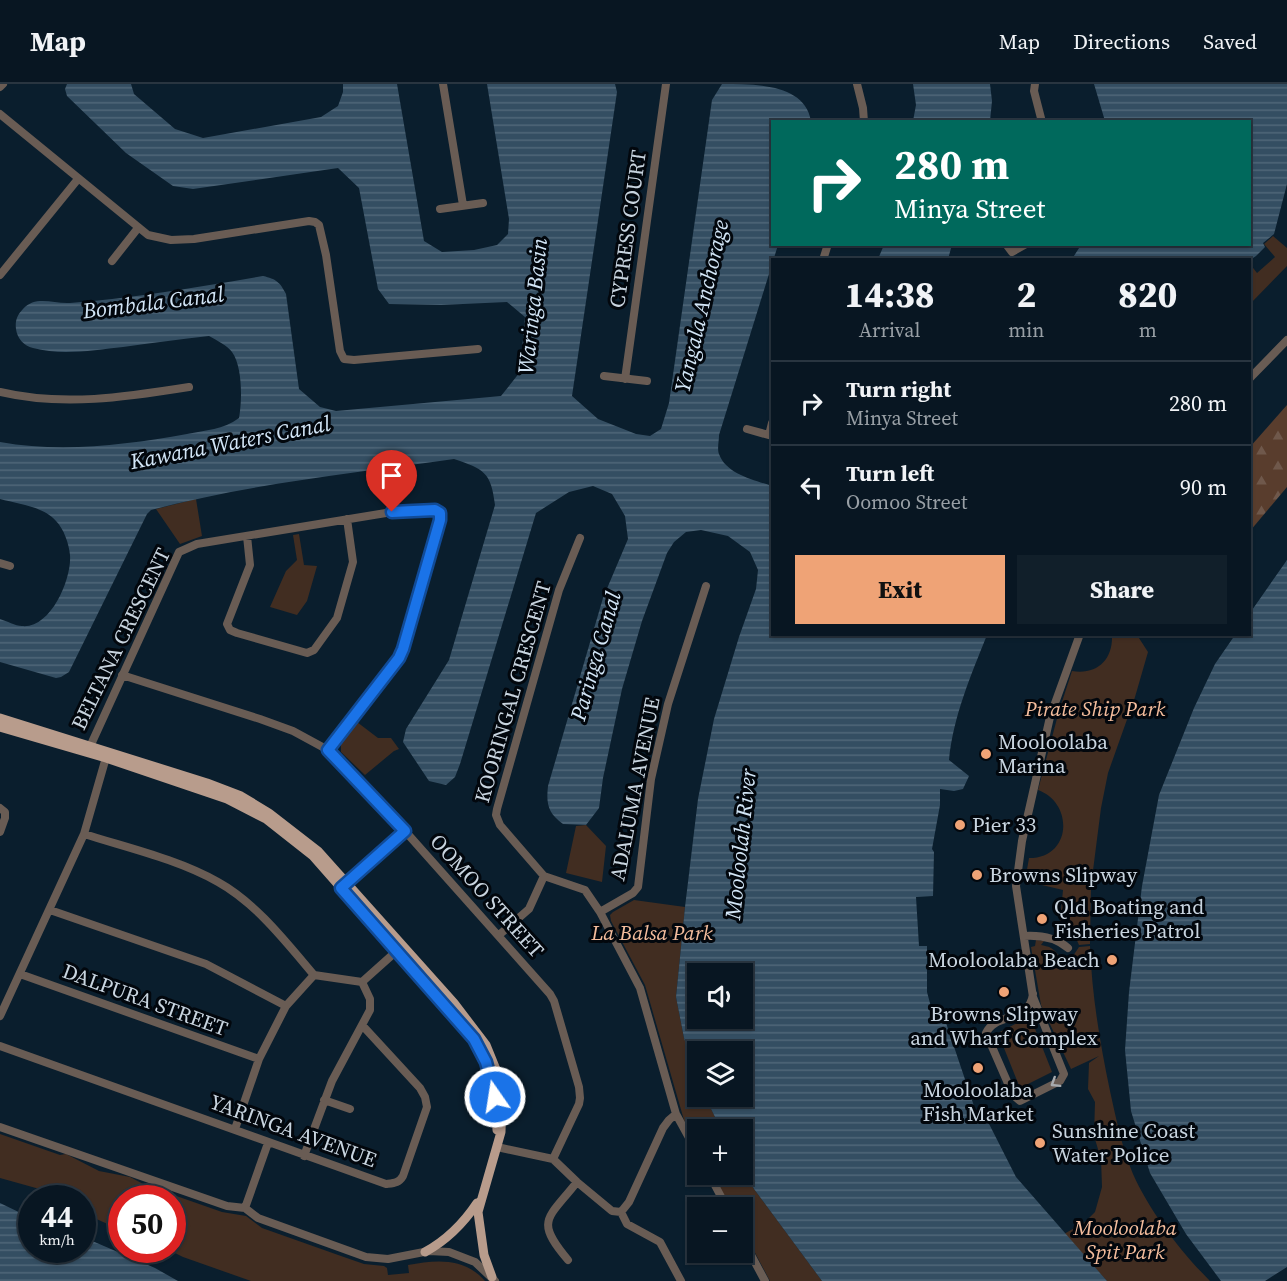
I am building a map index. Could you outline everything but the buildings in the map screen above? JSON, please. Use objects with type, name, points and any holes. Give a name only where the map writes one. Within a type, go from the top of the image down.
[{"type":"main road","points":[[0,718],[88,750]]},
{"type":"main road","points":[[0,727],[207,783],[241,796],[300,835],[318,851],[344,885],[400,948],[454,1003],[490,1055],[500,1084],[502,1123],[477,1217],[484,1255],[494,1279]]},
{"type":"main road","points":[[425,1252],[440,1244],[453,1233],[473,1209],[484,1188]]},
{"type":"street","points":[[443,84],[463,205]]},
{"type":"street","name":"CYPRESS COURT","points":[[626,379],[666,84]]},
{"type":"street","points":[[857,84],[864,120]]},
{"type":"street","points":[[1035,84],[1034,91],[1041,120]]},
{"type":"street","points":[[0,114],[148,235],[171,240],[194,239],[309,221],[315,222],[319,225],[326,255],[340,351],[344,359],[478,349]]},
{"type":"street","points":[[0,275],[78,179]]},
{"type":"street","points":[[440,209],[483,203]]},
{"type":"street","points":[[112,261],[138,228]]},
{"type":"street","points":[[1011,256],[1024,246]]},
{"type":"street","points":[[1251,377],[1287,340]]},
{"type":"street","points":[[604,376],[647,381]]},
{"type":"street","points":[[0,392],[25,398],[72,400],[131,396],[189,387]]},
{"type":"street","points":[[747,429],[771,435]]},
{"type":"street","name":"BELTANA CRESCENT","points":[[88,750],[179,552],[197,544],[347,519],[392,512],[435,510],[440,513],[440,520],[399,658],[328,750]]},
{"type":"street","points":[[247,536],[250,566],[227,624],[230,630],[307,654],[314,650],[337,618],[353,562],[347,519]]},
{"type":"street","name":"KOORINGAL CRESCENT","points":[[544,876],[500,825],[496,815],[560,590],[580,538]]},
{"type":"street","points":[[0,563],[10,566]]},
{"type":"street","name":"ADALUMA AVENUE","points":[[600,912],[633,893],[638,887],[651,779],[668,704],[706,586]]},
{"type":"street","points":[[1033,994],[1032,1003],[1028,1009],[992,1026],[986,1033],[1013,1095],[1019,1101],[1060,1082],[1064,1076],[1064,1070],[1039,1014],[1033,994],[1016,886],[1020,853],[1052,711],[1079,636]]},
{"type":"street","name":"OOMOO STREET","points":[[123,675],[293,731],[328,750],[405,831],[499,936],[550,994],[580,1090],[579,1104],[553,1159]]},
{"type":"street","points":[[0,1016],[84,834],[107,755]]},
{"type":"street","points":[[0,808],[5,812],[0,832]]},
{"type":"street","points":[[344,885],[405,831]]},
{"type":"street","points":[[84,834],[170,861],[219,882],[236,893],[279,933],[314,975],[362,982]]},
{"type":"street","points":[[499,936],[529,909],[544,876],[585,890],[600,912],[640,988],[676,1114],[687,1134]]},
{"type":"street","points":[[50,910],[206,964],[286,1006]]},
{"type":"street","points":[[1024,936],[1054,939],[1068,948]]},
{"type":"street","points":[[362,982],[400,948]]},
{"type":"street","name":"DALPURA STREET","points":[[20,974],[259,1059]]},
{"type":"street","points":[[235,1129],[259,1059],[286,1006],[314,975]]},
{"type":"street","points":[[304,1156],[332,1081],[370,1010],[371,1004],[362,982]]},
{"type":"street","points":[[1028,1009],[1039,1014]]},
{"type":"street","name":"YARINGA AVENUE","points":[[0,1046],[235,1129],[304,1156],[386,1184],[394,1184],[403,1176],[427,1107],[425,1097],[420,1088],[362,1025]]},
{"type":"street","points":[[324,1100],[350,1109]]},
{"type":"street","points":[[621,1212],[629,1202],[663,1128],[676,1114]]},
{"type":"street","points":[[0,1127],[227,1206],[245,1208],[258,1218],[366,1257],[399,1258],[440,1251],[457,1254],[475,1262],[494,1279]]},
{"type":"street","points":[[245,1208],[268,1143]]},
{"type":"street","points":[[497,1147],[553,1159],[612,1211],[621,1212]]},
{"type":"street","points":[[568,1260],[552,1241],[548,1231],[548,1221],[577,1182]]},
{"type":"street","points":[[621,1212],[627,1224],[660,1242],[681,1281]]},
{"type":"street","points":[[753,1259],[765,1281]]},
{"type":"green space","points":[[1273,236],[1287,248],[1287,266],[1251,303],[1251,265],[1257,273],[1275,257],[1264,244]]},
{"type":"green space","points":[[1287,405],[1287,487],[1251,530],[1251,446]]},
{"type":"green space","points":[[196,499],[202,536],[180,544],[156,509]]},
{"type":"green space","points":[[299,534],[304,565],[317,566],[307,601],[297,615],[270,607],[286,571],[297,560],[293,535]]},
{"type":"green space","name":"Pirate Ship Park","points":[[1112,636],[1138,636],[1148,652],[1108,773],[1091,886],[1090,944],[1079,945],[1075,936],[1059,931],[1063,890],[1025,881],[1029,858],[1043,856],[1054,849],[1063,829],[1058,806],[1050,797],[1038,790],[1072,671],[1089,671],[1102,664],[1112,644]]},
{"type":"green space","points":[[357,722],[378,738],[391,738],[399,749],[365,775],[341,752],[341,742]]},
{"type":"green space","points":[[586,825],[606,846],[602,882],[566,873],[576,826]]},
{"type":"green space","name":"La Balsa Park","points":[[634,900],[685,907],[676,997],[687,1047],[687,1107],[710,1107],[716,1119],[687,1119],[687,1126],[684,1120],[645,985],[611,921],[610,915]]},
{"type":"green space","name":"Mooloolaba Spit Park","points":[[1036,940],[1044,941],[1041,945],[1051,948],[1065,959],[1073,956],[1079,947],[1090,946],[1103,1055],[1122,1143],[1129,1164],[1157,1217],[1177,1244],[1210,1281],[1107,1281],[1064,1234],[1085,1222],[1095,1212],[1102,1187],[1101,1159],[1094,1136],[1095,1102],[1088,1089],[1089,1063],[1099,1056],[1071,1069],[1041,1005],[1031,947],[1035,946]]},
{"type":"green space","points":[[1030,1016],[1052,1072],[1020,1088],[998,1033]]},
{"type":"green space","points":[[0,1134],[60,1155],[66,1154],[99,1171],[130,1177],[145,1185],[108,1185],[108,1224],[96,1219],[96,1185],[25,1185],[0,1178]]},
{"type":"green space","points":[[718,1185],[752,1185],[822,1281],[770,1281],[753,1249],[753,1197],[725,1197]]},
{"type":"green space","points":[[186,1199],[222,1212],[246,1216],[262,1228],[364,1264],[384,1266],[387,1268],[388,1275],[409,1273],[408,1265],[449,1262],[468,1268],[485,1281],[251,1281],[186,1258]]},
{"type":"water","points":[[67,84],[131,84],[134,94],[175,129],[203,138],[321,117],[338,106],[343,84],[397,84],[424,241],[442,252],[474,250],[497,245],[508,234],[509,219],[487,84],[615,84],[617,92],[572,396],[598,419],[636,434],[650,436],[661,429],[669,403],[712,100],[722,84],[764,86],[789,93],[807,109],[811,120],[771,120],[771,246],[778,246],[774,258],[771,258],[771,268],[719,435],[718,452],[728,467],[734,471],[749,479],[771,486],[771,636],[987,636],[969,681],[951,744],[949,760],[969,776],[963,789],[954,791],[940,789],[940,805],[932,849],[934,852],[933,896],[916,897],[919,946],[927,946],[927,992],[935,1022],[945,1020],[976,1112],[984,1114],[1016,1177],[1107,1281],[822,1281],[752,1185],[753,1119],[716,1119],[710,1107],[753,1107],[753,1041],[687,1041],[687,1047],[676,997],[698,799],[714,719],[756,589],[758,570],[750,552],[728,536],[701,530],[686,532],[674,542],[667,553],[642,621],[622,689],[599,808],[586,825],[563,824],[558,820],[549,808],[547,792],[603,598],[628,539],[625,516],[612,494],[593,486],[569,492],[536,513],[460,764],[455,777],[446,785],[429,781],[403,742],[406,729],[449,660],[495,505],[491,485],[484,473],[454,459],[264,486],[151,510],[69,672],[56,678],[0,662],[0,619],[22,626],[32,625],[42,619],[58,600],[70,565],[70,555],[64,532],[51,516],[30,506],[0,499],[0,442],[70,447],[164,438],[227,425],[239,418],[241,403],[240,375],[236,358],[222,343],[209,336],[89,351],[55,352],[33,348],[19,338],[16,326],[21,311],[33,302],[70,303],[191,288],[263,276],[271,278],[280,284],[286,294],[299,389],[320,407],[336,411],[501,396],[520,372],[525,317],[507,302],[441,305],[389,304],[378,289],[359,188],[338,168],[193,189],[173,186],[126,153],[67,96],[65,89]]},
{"type":"water","points":[[913,84],[990,84],[992,101],[990,120],[913,120],[916,105]]},
{"type":"water","points":[[1094,84],[1287,84],[1287,184],[1274,234],[1263,243],[1265,247],[1251,259],[1245,257],[1073,258],[1080,246],[1251,246],[1251,120],[1105,120]]},
{"type":"water","points":[[883,246],[952,246],[948,258],[878,258]]},
{"type":"water","points":[[1287,560],[1287,1267],[1265,1281],[1221,1281],[1186,1234],[1150,1173],[1131,1111],[1125,1050],[1129,992],[1142,886],[1159,795],[1194,708],[1215,664],[1234,636],[1251,636],[1251,612]]},
{"type":"water","points":[[0,1203],[18,1212],[18,1263],[96,1263],[96,1243],[108,1248],[108,1263],[143,1263],[178,1281],[0,1281]]},
{"type":"place","name":"Mooloolaba Marina","points":[[986,754]]},
{"type":"place","name":"Pier 33","points":[[960,825]]},
{"type":"place","name":"Browns Slipway","points":[[977,875]]},
{"type":"place","name":"Qld Boating and Fisheries Patrol","points":[[1042,919]]},
{"type":"place","name":"Mooloolaba Beach","points":[[1112,960]]},
{"type":"place","name":"Browns Slipway and Wharf Complex","points":[[1004,992]]},
{"type":"place","name":"Mooloolaba Fish Market","points":[[978,1068]]},
{"type":"place","name":"Sunshine Coast Water Police","points":[[1040,1143]]},
{"type":"route","points":[[392,512],[435,510],[440,513],[440,520],[399,658],[328,750],[405,831],[341,888],[441,998],[474,1039],[486,1062],[495,1097]]},
{"type":"water label","name":"Bombala Canal","points":[[153,302]]},
{"type":"water label","name":"Waringa Basin","points":[[532,306]]},
{"type":"water label","name":"Yangala Anchorage","points":[[701,306]]},
{"type":"water label","name":"Kawana Waters Canal","points":[[230,442]]},
{"type":"water label","name":"Paringa Canal","points":[[595,656]]},
{"type":"water label","name":"Mooloolah River","points":[[740,844]]}]
